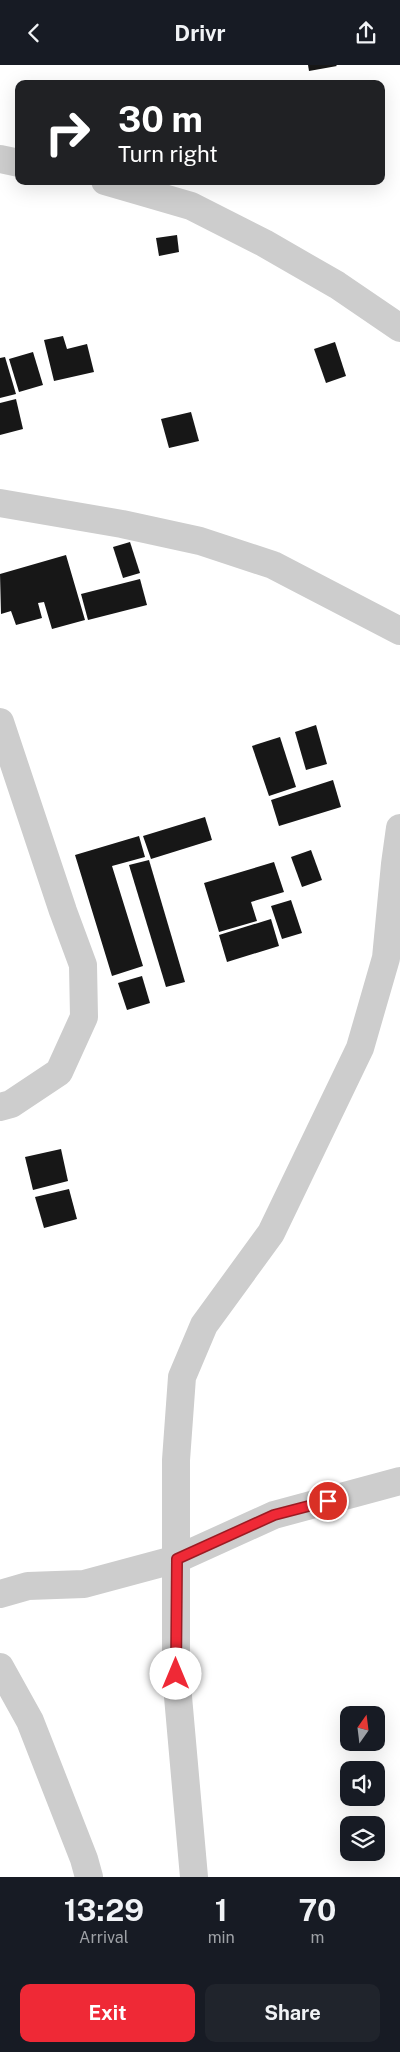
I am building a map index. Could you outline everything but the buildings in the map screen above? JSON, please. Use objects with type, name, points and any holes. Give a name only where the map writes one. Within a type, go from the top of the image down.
[{"type":"street","points":[[0,159],[15,162]]},
{"type":"street","points":[[119,185],[191,206],[264,243],[337,285],[400,328]]},
{"type":"street","points":[[0,503],[122,524],[200,541],[273,565],[400,631]]},
{"type":"street","points":[[0,722],[83,965],[84,1017],[59,1073],[11,1104],[0,1107]]},
{"type":"street","points":[[194,1877],[176,1674],[176,1460],[182,1377],[204,1325],[271,1233],[360,1048],[393,956],[394,864],[400,828]]},
{"type":"street","points":[[0,1594],[28,1586],[84,1584],[177,1559],[274,1515],[400,1481]]},
{"type":"street","points":[[0,1667],[30,1721],[84,1859],[89,1877]]},
{"type":"route","points":[[176,1674],[177,1559],[274,1515],[328,1501]]}]
